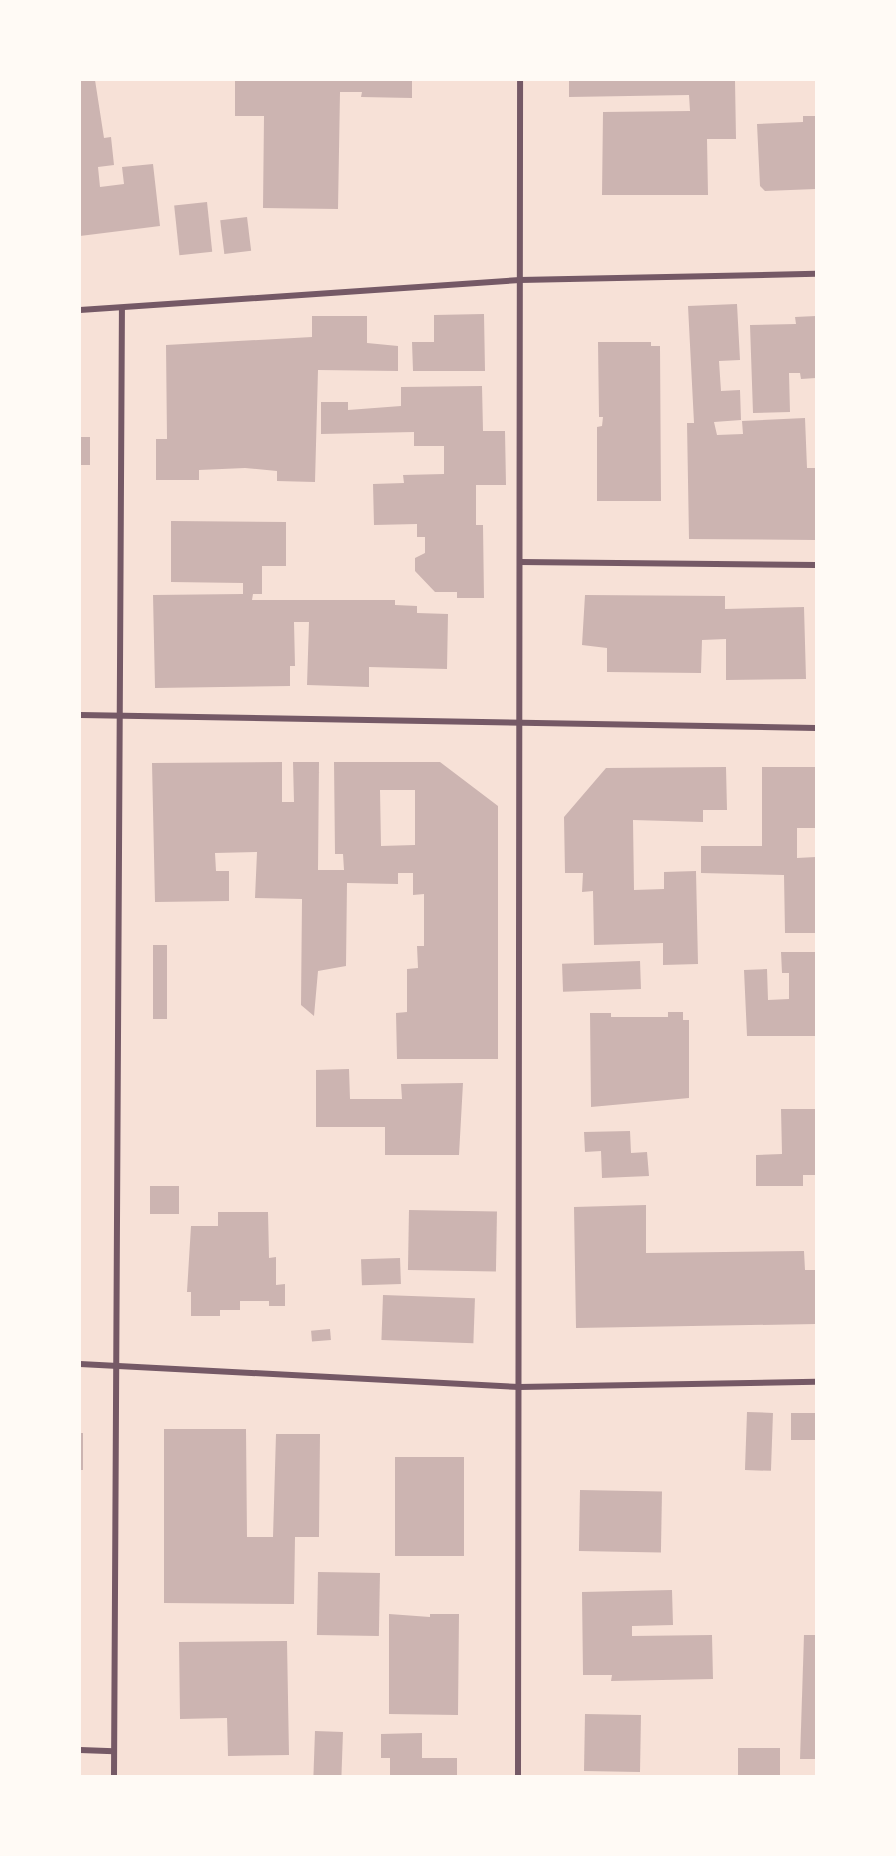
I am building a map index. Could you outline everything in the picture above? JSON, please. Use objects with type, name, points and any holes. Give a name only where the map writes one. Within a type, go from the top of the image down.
[{"type":"street","points":[[518,1776],[520,80]]},
{"type":"street","points":[[80,310],[122,309],[520,280],[816,274]]},
{"type":"street","points":[[114,1776],[122,309]]},
{"type":"street","points":[[520,562],[816,565]]},
{"type":"street","points":[[80,715],[816,728]]},
{"type":"street","points":[[80,1364],[116,1364],[519,1387],[816,1382]]},
{"type":"street","points":[[80,1750],[114,1751]]},
{"type":"building","points":[[80,80],[95,80],[104,138],[111,137],[114,165],[98,167],[100,187],[124,184],[122,167],[153,164],[160,226],[80,236]]},
{"type":"building","points":[[235,80],[412,80],[412,98],[361,97],[362,92],[340,92],[338,209],[263,208],[264,116],[235,116]]},
{"type":"building","points":[[569,80],[735,80],[736,139],[707,139],[708,195],[602,195],[603,112],[690,111],[689,95],[569,97]]},
{"type":"building","points":[[803,116],[816,116],[816,189],[765,191],[760,186],[757,124],[803,122]]},
{"type":"building","points":[[207,202],[212,252],[179,255],[174,205]]},
{"type":"building","points":[[247,217],[251,251],[224,254],[220,220]]},
{"type":"building","points":[[737,304],[740,360],[719,361],[721,391],[740,390],[741,420],[714,422],[717,435],[743,434],[742,421],[805,418],[807,468],[816,468],[816,540],[689,539],[687,423],[694,423],[688,306]]},
{"type":"building","points":[[484,314],[485,371],[413,371],[412,342],[434,342],[434,315]]},
{"type":"building","points":[[312,316],[367,316],[367,343],[398,346],[398,371],[318,370],[315,482],[277,481],[277,471],[245,468],[199,470],[199,480],[156,480],[156,439],[167,439],[166,345],[312,337]]},
{"type":"building","points":[[816,316],[816,378],[801,379],[800,373],[789,373],[790,412],[753,413],[750,325],[796,324],[795,317]]},
{"type":"building","points":[[598,342],[651,342],[651,346],[660,346],[661,501],[597,501],[597,427],[602,426],[603,417],[599,417]]},
{"type":"building","points":[[482,386],[483,431],[505,431],[506,485],[476,485],[476,525],[483,525],[484,598],[457,598],[457,592],[435,592],[415,571],[415,558],[425,553],[425,537],[417,537],[417,524],[374,525],[373,484],[404,483],[403,475],[444,474],[444,446],[414,446],[414,432],[321,434],[321,402],[348,402],[348,410],[401,406],[401,387]]},
{"type":"building","points":[[80,437],[90,437],[90,465],[80,465]]},
{"type":"building","points":[[171,521],[286,522],[286,566],[262,566],[262,594],[253,594],[252,600],[395,600],[395,605],[417,606],[417,613],[448,614],[447,669],[369,667],[369,687],[307,685],[309,622],[294,622],[295,666],[290,666],[290,686],[155,688],[153,595],[243,594],[243,583],[171,582]]},
{"type":"building","points":[[585,595],[725,596],[725,609],[804,607],[806,679],[726,680],[726,639],[702,640],[701,673],[607,672],[607,648],[582,645]]},
{"type":"building","points":[[282,762],[282,802],[294,802],[293,762],[319,762],[318,870],[344,870],[343,854],[335,854],[334,762],[440,762],[498,806],[498,1059],[397,1059],[396,1013],[407,1012],[407,969],[418,968],[417,946],[424,946],[424,894],[413,895],[413,873],[398,873],[398,884],[347,883],[346,966],[318,971],[314,1016],[301,1005],[302,899],[255,898],[257,852],[215,853],[216,871],[229,871],[229,901],[155,902],[152,763]],"holes":[[[380,790],[415,790],[415,845],[381,846]]]},
{"type":"building","points":[[726,767],[727,810],[703,810],[703,822],[633,820],[634,890],[664,889],[664,872],[696,871],[698,964],[663,965],[663,943],[594,945],[593,891],[582,892],[583,873],[565,873],[564,817],[606,768]]},
{"type":"building","points":[[762,767],[816,767],[816,828],[797,828],[797,858],[816,857],[816,933],[785,933],[784,875],[701,873],[701,846],[762,846]]},
{"type":"building","points":[[153,945],[167,945],[167,1019],[153,1019]]},
{"type":"building","points":[[781,952],[816,952],[816,1036],[747,1036],[744,970],[767,969],[768,1000],[789,999],[789,973],[782,973]]},
{"type":"building","points":[[640,961],[641,989],[563,992],[562,964]]},
{"type":"building","points":[[668,1012],[683,1012],[683,1020],[689,1020],[689,1098],[591,1107],[590,1013],[611,1013],[611,1017],[668,1017]]},
{"type":"building","points":[[349,1069],[350,1099],[402,1099],[401,1084],[463,1083],[459,1155],[385,1155],[385,1127],[316,1127],[316,1070]]},
{"type":"building","points":[[781,1109],[816,1109],[816,1175],[803,1175],[803,1186],[756,1186],[756,1155],[782,1154]]},
{"type":"building","points":[[630,1131],[631,1153],[647,1152],[649,1176],[602,1178],[601,1151],[585,1152],[584,1132]]},
{"type":"building","points":[[150,1186],[179,1186],[179,1214],[150,1214]]},
{"type":"building","points":[[646,1205],[646,1253],[804,1251],[805,1270],[816,1270],[816,1324],[576,1328],[574,1207]]},
{"type":"building","points":[[409,1210],[497,1212],[496,1272],[408,1270]]},
{"type":"building","points":[[218,1212],[268,1212],[269,1258],[276,1257],[276,1285],[285,1284],[285,1306],[269,1306],[269,1301],[240,1301],[240,1310],[220,1310],[220,1316],[191,1316],[191,1292],[187,1292],[191,1226],[218,1226]]},
{"type":"building","points":[[400,1258],[401,1284],[362,1285],[361,1259]]},
{"type":"building","points":[[383,1295],[475,1298],[473,1343],[381,1340]]},
{"type":"building","points":[[330,1329],[331,1340],[312,1342],[311,1331]]},
{"type":"building","points":[[747,1412],[773,1413],[771,1471],[745,1470]]},
{"type":"building","points":[[791,1413],[816,1413],[816,1440],[791,1440]]},
{"type":"building","points":[[164,1429],[246,1429],[247,1537],[273,1537],[276,1434],[320,1434],[319,1537],[295,1537],[294,1604],[164,1603]]},
{"type":"building","points":[[80,1433],[83,1433],[83,1470],[80,1470]]},
{"type":"building","points":[[395,1457],[464,1457],[464,1556],[395,1556]]},
{"type":"building","points":[[580,1490],[662,1491],[661,1552],[579,1551]]},
{"type":"building","points":[[318,1572],[380,1573],[379,1636],[317,1635]]},
{"type":"building","points":[[672,1590],[673,1625],[632,1626],[632,1636],[712,1635],[713,1679],[611,1681],[612,1675],[583,1675],[582,1592]]},
{"type":"building","points":[[389,1614],[430,1617],[430,1614],[459,1614],[458,1715],[389,1714]]},
{"type":"building","points":[[804,1635],[816,1635],[816,1759],[800,1759]]},
{"type":"building","points":[[287,1641],[289,1755],[228,1756],[227,1718],[180,1719],[179,1642]]},
{"type":"building","points":[[585,1714],[641,1715],[640,1772],[584,1771]]},
{"type":"building","points":[[315,1731],[343,1732],[341,1776],[313,1776]]},
{"type":"building","points":[[422,1733],[422,1758],[457,1758],[457,1776],[390,1776],[390,1758],[381,1758],[381,1734]]},
{"type":"building","points":[[738,1748],[780,1748],[780,1776],[738,1776]]}]
